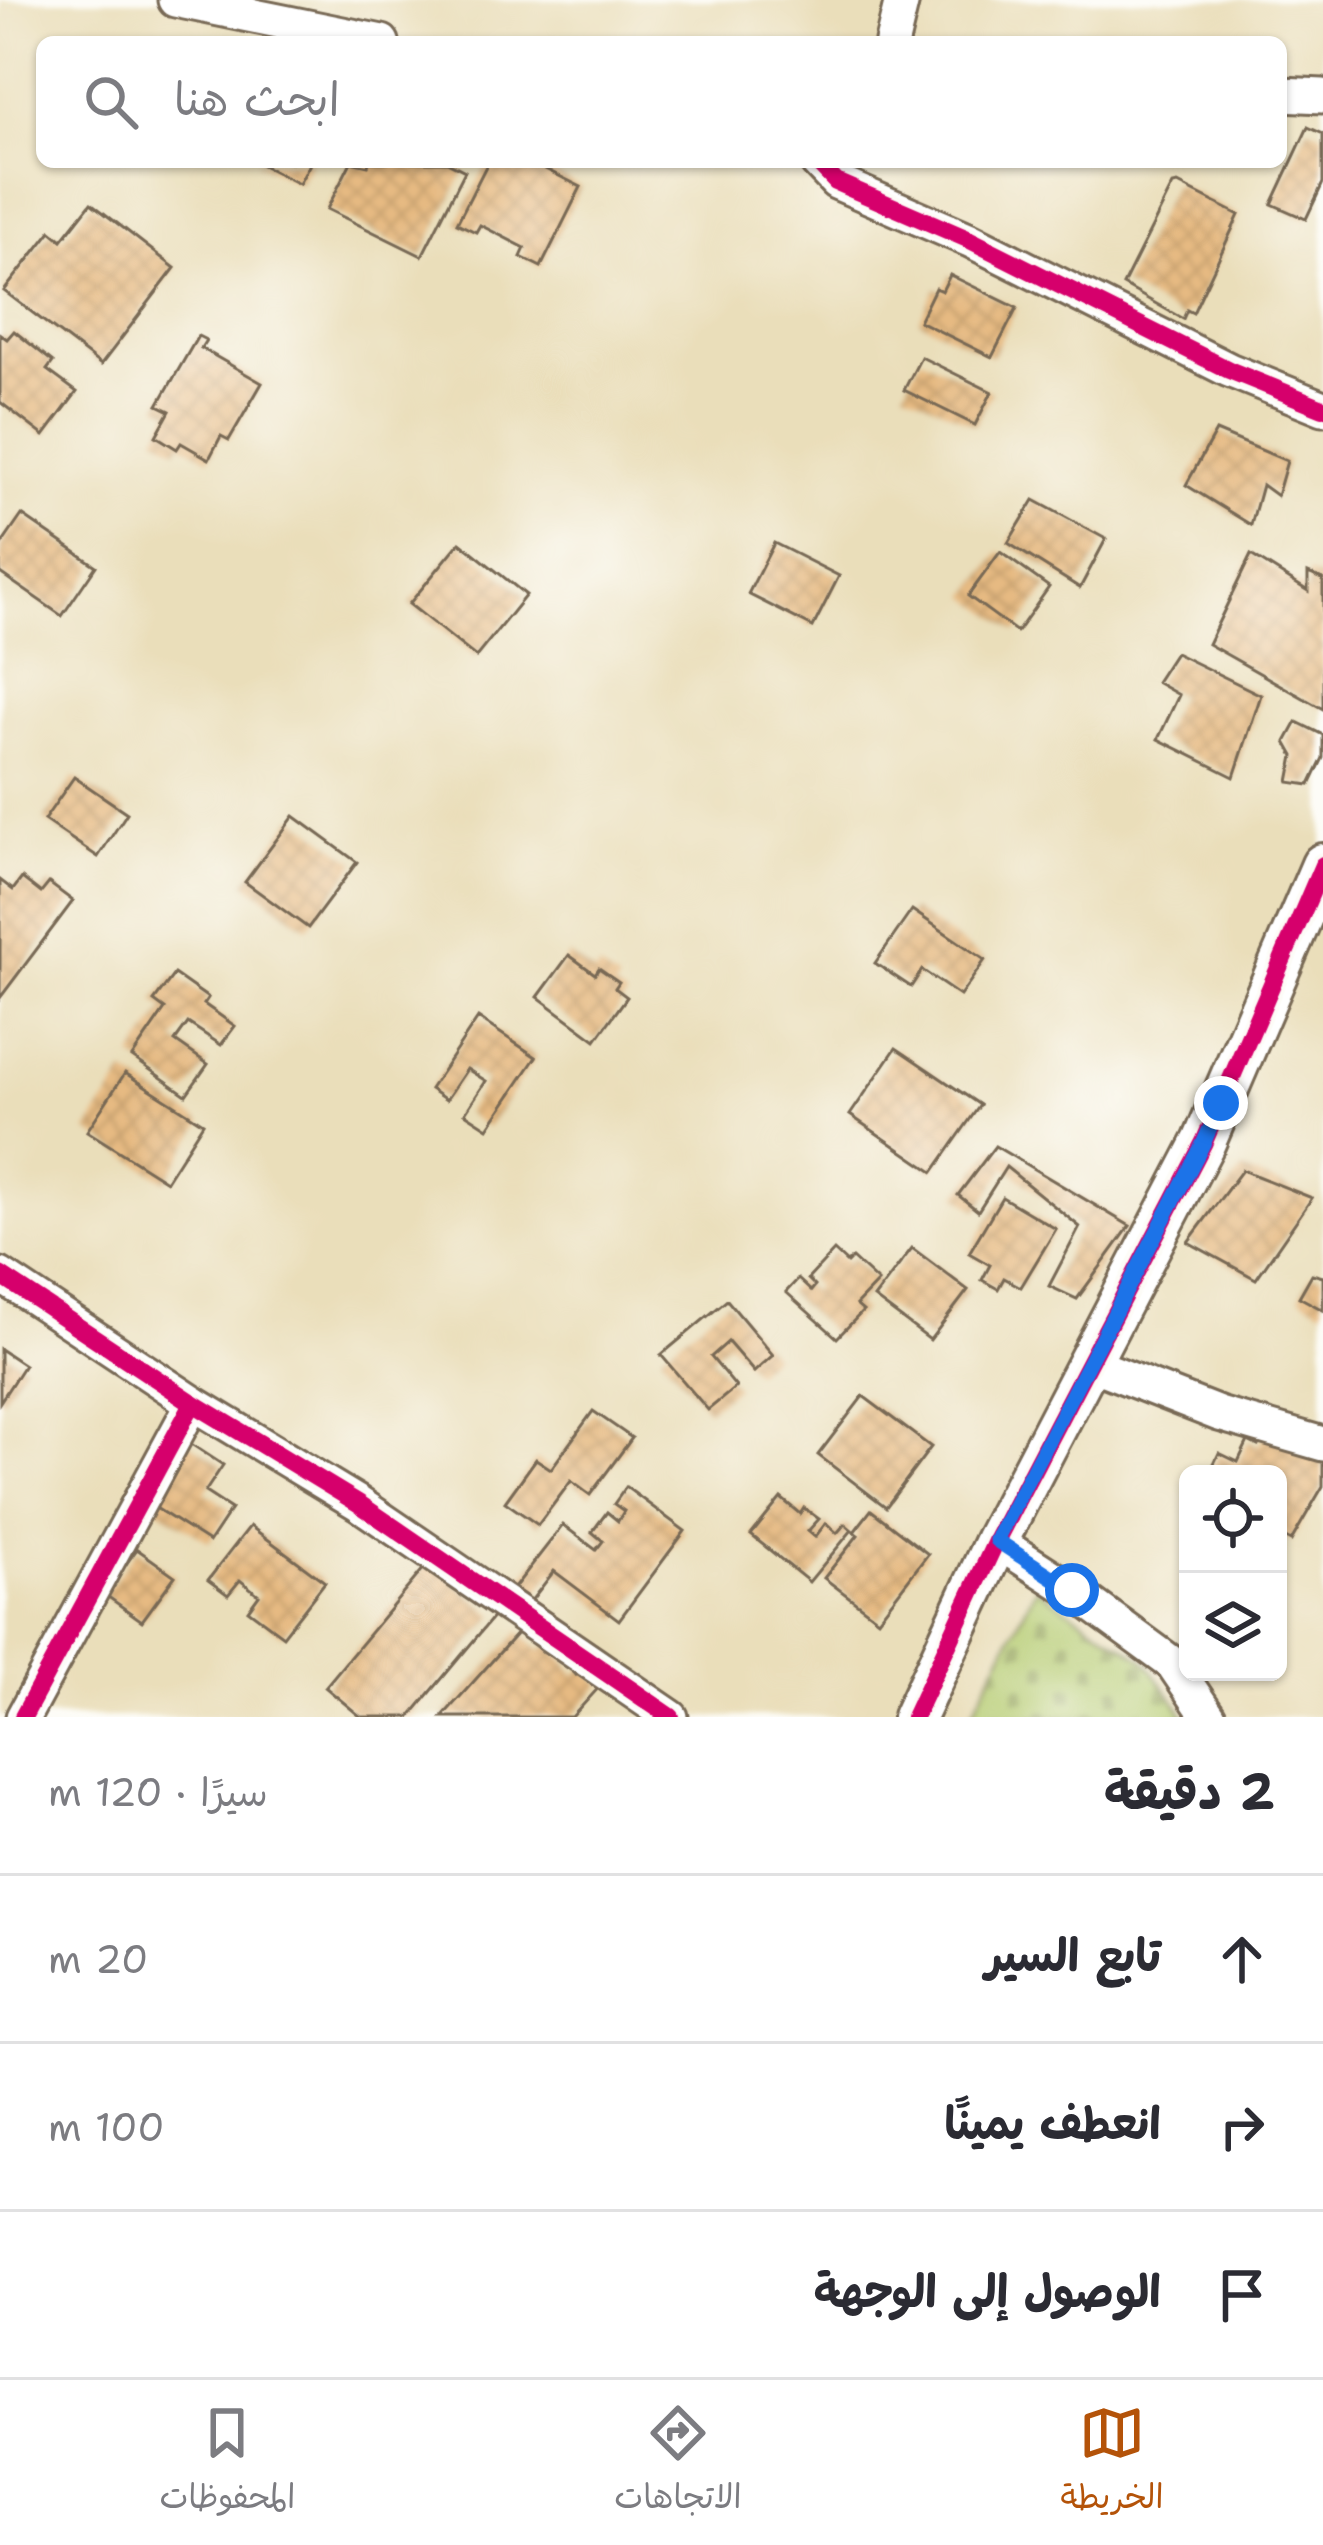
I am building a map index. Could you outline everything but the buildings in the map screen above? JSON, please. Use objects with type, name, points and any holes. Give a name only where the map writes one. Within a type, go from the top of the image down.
[{"type":"street","points":[[175,0],[352,36]]},
{"type":"street","points":[[893,36],[902,0]]},
{"type":"street","points":[[1287,94],[1323,97]]},
{"type":"street","points":[[823,168],[836,182],[970,240],[1229,370],[1323,408]]},
{"type":"street","points":[[914,1717],[996,1540],[1204,1142],[1323,865]]},
{"type":"street","points":[[0,1274],[193,1403],[358,1503],[671,1717]]},
{"type":"street","points":[[1089,1363],[1219,1414],[1323,1444]]},
{"type":"street","points":[[23,1717],[193,1403]]},
{"type":"street","points":[[996,1540],[1173,1664],[1209,1717]]},
{"type":"green space","points":[[1036,1588],[1145,1660],[1186,1717],[970,1717]]},
{"type":"cycle path","points":[[823,168],[836,182],[970,240],[1229,370],[1323,408]]},
{"type":"cycle path","points":[[914,1717],[996,1541],[1204,1142],[1323,865]]},
{"type":"cycle path","points":[[0,1275],[193,1403],[358,1503],[671,1717]]},
{"type":"cycle path","points":[[23,1717],[193,1403]]},
{"type":"route","points":[[1072,1590],[996,1540],[1221,1103]]}]
